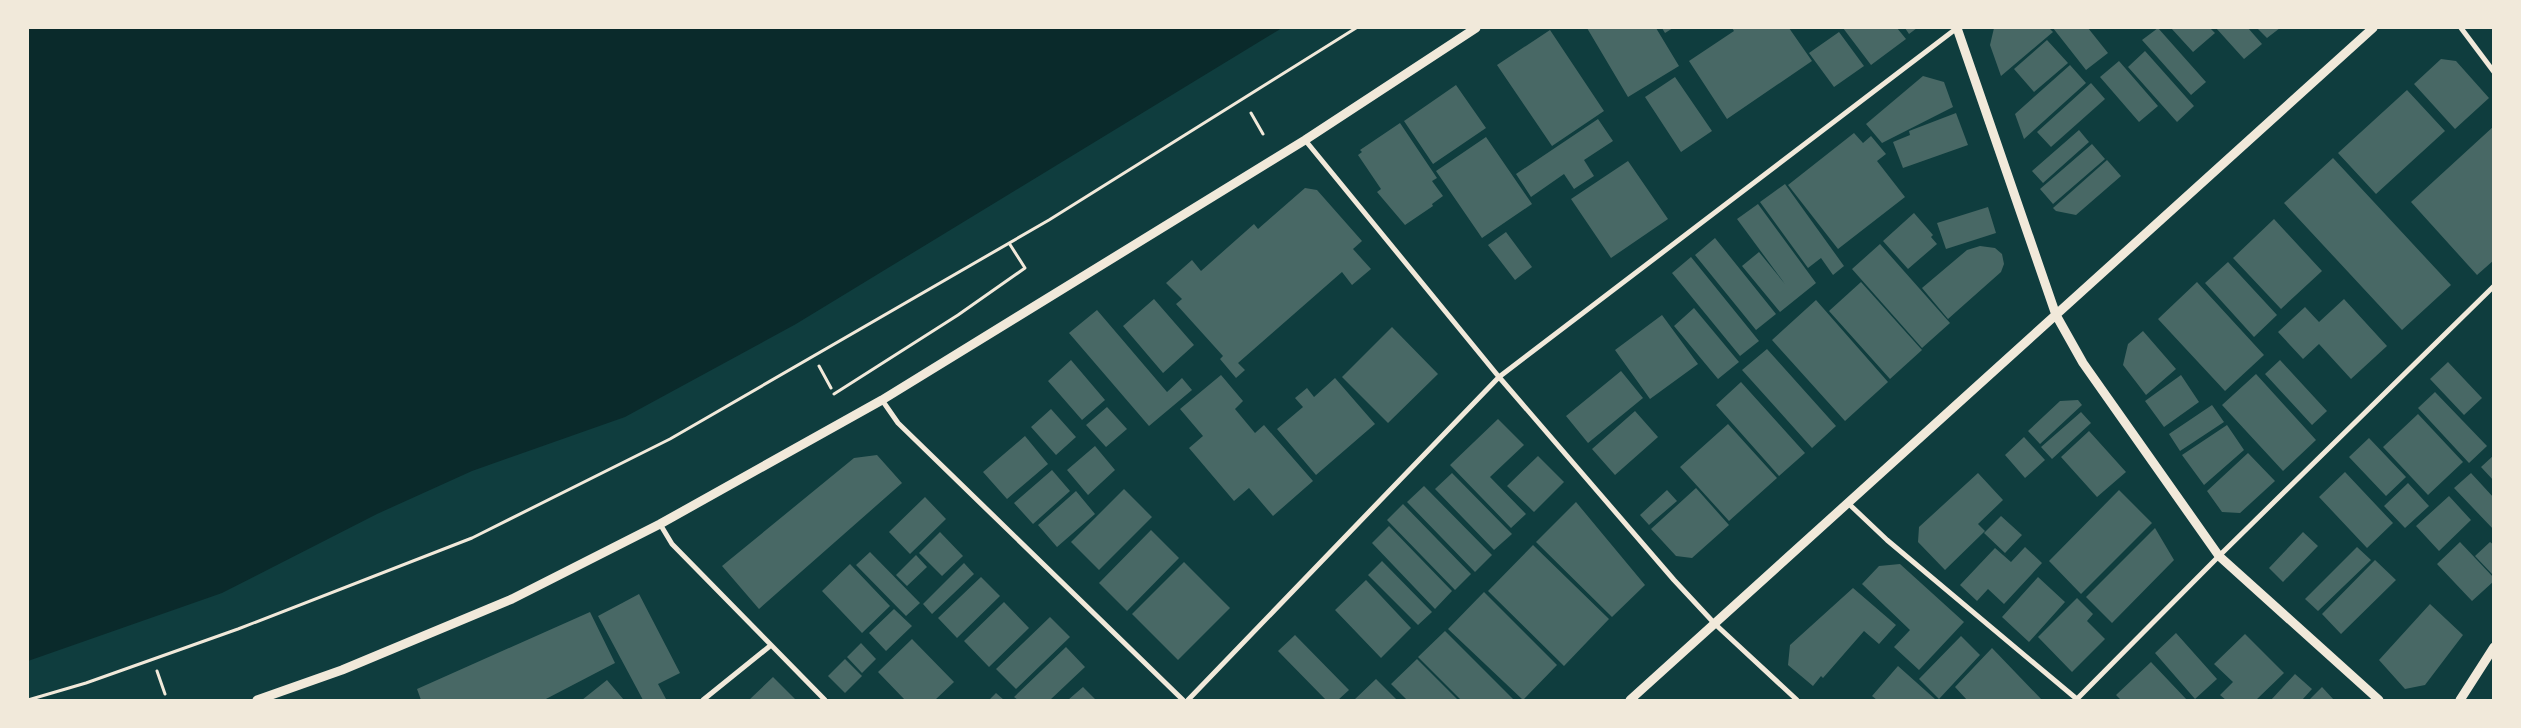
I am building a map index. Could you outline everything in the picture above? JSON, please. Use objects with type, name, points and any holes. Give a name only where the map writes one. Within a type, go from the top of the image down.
[{"type":"street","points":[[257,700],[342,670],[512,599],[660,524],[882,400],[1305,140],[1476,28]]},
{"type":"street","points":[[1188,700],[1499,377],[1957,28],[2056,315],[2083,363],[2219,556],[2379,700]]},
{"type":"street","points":[[1630,700],[1715,624],[1738,600],[1849,504],[2373,28]]},
{"type":"street","points":[[2462,28],[2494,72]]},
{"type":"street","points":[[1305,140],[1499,377],[1674,580],[1715,624],[1797,700]]},
{"type":"street","points":[[1849,504],[1887,540],[2077,700],[2219,556],[2494,286]]},
{"type":"street","points":[[882,400],[898,423],[1183,700]]},
{"type":"street","points":[[660,524],[672,544],[825,700]]},
{"type":"street","points":[[703,700],[770,646]]},
{"type":"street","points":[[2460,700],[2494,647]]},
{"type":"path","points":[[28,700],[86,683],[228,632],[472,538],[670,439],[1010,243],[1356,28]]},
{"type":"path","points":[[1250,113],[1262,134]]},
{"type":"path","points":[[834,394],[958,315],[1025,268],[1010,243]]},
{"type":"path","points":[[819,366],[831,388]]},
{"type":"path","points":[[157,671],[165,694]]},
{"type":"water","points":[[28,28],[1282,28],[796,324],[625,417],[472,471],[377,514],[222,593],[28,661]]},
{"type":"building","points":[[1587,28],[1656,28],[1679,66],[1628,97]]},
{"type":"building","points":[[1662,28],[1673,28],[1665,33]]},
{"type":"building","points":[[1732,28],[1789,28],[1812,61],[1727,119],[1689,61],[1734,31]]},
{"type":"building","points":[[1843,28],[1897,28],[1906,39],[1871,65]]},
{"type":"building","points":[[1905,28],[1917,28],[1909,34]]},
{"type":"building","points":[[1994,28],[2049,28],[2053,32],[2001,76],[1990,45]]},
{"type":"building","points":[[2053,28],[2088,28],[2108,53],[2086,70]]},
{"type":"building","points":[[2158,28],[2206,82],[2191,95],[2142,40]]},
{"type":"building","points":[[2171,28],[2210,28],[2215,33],[2193,52]]},
{"type":"building","points":[[2216,28],[2248,28],[2262,44],[2244,59]]},
{"type":"building","points":[[2257,28],[2280,28],[2267,38]]},
{"type":"building","points":[[1550,30],[1604,111],[1552,146],[1497,65]]},
{"type":"building","points":[[1839,32],[1864,66],[1834,87],[1809,53]]},
{"type":"building","points":[[2047,40],[2068,63],[2034,92],[2014,69]]},
{"type":"building","points":[[2145,51],[2194,106],[2177,122],[2128,67]]},
{"type":"building","points":[[2441,59],[2456,61],[2489,98],[2455,129],[2414,84]]},
{"type":"building","points":[[2119,61],[2158,106],[2139,122],[2100,77]]},
{"type":"building","points":[[2070,65],[2086,83],[2024,139],[2015,114]]},
{"type":"building","points":[[1923,76],[1944,82],[1953,107],[1882,143],[1866,124]]},
{"type":"building","points":[[1675,77],[1712,131],[1681,152],[1645,97]]},
{"type":"building","points":[[2091,83],[2105,99],[2051,147],[2037,132]]},
{"type":"building","points":[[1456,85],[1486,128],[1433,164],[1404,121]]},
{"type":"building","points":[[2407,90],[2445,131],[2376,194],[2338,153]]},
{"type":"building","points":[[1956,113],[1968,145],[1903,168],[1893,142],[1910,135],[1909,131]]},
{"type":"building","points":[[1598,119],[1613,141],[1584,160],[1594,176],[1574,189],[1564,174],[1531,197],[1516,174]]},
{"type":"building","points":[[1400,123],[1437,178],[1432,181],[1443,196],[1432,204],[1433,206],[1405,225],[1377,192],[1381,189],[1358,155],[1362,152],[1360,150]]},
{"type":"building","points":[[2494,126],[2494,260],[2477,275],[2411,202]]},
{"type":"building","points":[[2079,130],[2089,142],[2043,183],[2032,171]]},
{"type":"building","points":[[1854,133],[1863,143],[1871,136],[1886,154],[1877,161],[1905,197],[1838,249],[1788,185]]},
{"type":"building","points":[[1486,137],[1532,204],[1482,238],[1436,171]]},
{"type":"building","points":[[2092,144],[2105,159],[2053,204],[2040,189]]},
{"type":"building","points":[[2333,158],[2451,285],[2402,330],[2284,203]]},
{"type":"building","points":[[2107,160],[2121,176],[2076,215],[2056,211],[2053,208]]},
{"type":"building","points":[[1628,161],[1668,219],[1611,258],[1571,199]]},
{"type":"building","points":[[1785,184],[1844,266],[1833,275],[1821,258],[1808,268],[1760,202]]},
{"type":"building","points":[[1305,188],[1317,190],[1362,241],[1353,249],[1371,269],[1352,285],[1342,272],[1238,363],[1245,370],[1236,378],[1220,359],[1223,356],[1176,304],[1182,299],[1166,283],[1192,260],[1201,271],[1254,224],[1258,229]]},
{"type":"building","points":[[1758,204],[1816,283],[1780,312],[1742,266],[1759,252],[1785,284],[1737,219]]},
{"type":"building","points":[[1988,207],[1996,233],[1946,249],[1937,223]]},
{"type":"building","points":[[1914,213],[1933,235],[1931,237],[1937,244],[1908,269],[1883,241]]},
{"type":"building","points":[[2274,219],[2322,271],[2281,309],[2233,258]]},
{"type":"building","points":[[1506,232],[1532,267],[1515,280],[1488,245]]},
{"type":"building","points":[[1715,238],[1776,314],[1756,330],[1695,255]]},
{"type":"building","points":[[1880,244],[1950,323],[1922,348],[1852,269]]},
{"type":"building","points":[[1980,246],[1995,248],[2002,254],[2004,264],[2001,272],[1948,319],[1922,288],[1967,250]]},
{"type":"building","points":[[1691,257],[1759,341],[1740,356],[1672,273]]},
{"type":"building","points":[[2228,262],[2277,315],[2254,337],[2205,283]]},
{"type":"building","points":[[1861,282],[1922,350],[1890,379],[1829,311]]},
{"type":"building","points":[[2197,282],[2264,355],[2225,391],[2158,319]]},
{"type":"building","points":[[1154,299],[1194,345],[1163,373],[1123,326]]},
{"type":"building","points":[[2344,299],[2387,346],[2351,379],[2319,344],[2303,359],[2278,332],[2305,307],[2319,322]]},
{"type":"building","points":[[1816,300],[1888,382],[1845,421],[1772,340]]},
{"type":"building","points":[[1694,308],[1739,362],[1718,379],[1674,326]]},
{"type":"building","points":[[1097,310],[1167,392],[1182,378],[1192,390],[1149,426],[1069,333]]},
{"type":"building","points":[[1662,315],[1698,364],[1650,399],[1615,350]]},
{"type":"building","points":[[1392,327],[1438,374],[1388,423],[1342,377]]},
{"type":"building","points":[[2143,331],[2176,369],[2146,395],[2123,365],[2128,344]]},
{"type":"building","points":[[1767,349],[1836,426],[1812,448],[1742,370]]},
{"type":"building","points":[[1071,360],[1105,400],[1082,420],[1048,381]]},
{"type":"building","points":[[2280,360],[2327,411],[2312,425],[2265,374]]},
{"type":"building","points":[[2448,362],[2482,398],[2464,415],[2430,379]]},
{"type":"building","points":[[1621,371],[1643,398],[1588,443],[1566,416]]},
{"type":"building","points":[[2256,374],[2316,440],[2283,471],[2222,405]]},
{"type":"building","points":[[1221,375],[1243,401],[1235,409],[1255,433],[1264,425],[1313,481],[1273,516],[1249,488],[1234,501],[1189,448],[1203,436],[1180,409]]},
{"type":"building","points":[[2181,375],[2199,402],[2164,427],[2145,401]]},
{"type":"building","points":[[1335,378],[1375,424],[1316,475],[1277,429],[1303,407],[1295,398],[1307,388],[1314,397]]},
{"type":"building","points":[[1741,382],[1805,453],[1779,476],[1716,405]]},
{"type":"building","points":[[2435,392],[2487,446],[2469,463],[2418,408]]},
{"type":"building","points":[[2078,400],[2082,405],[2040,444],[2028,431],[2060,401]]},
{"type":"building","points":[[2212,405],[2224,422],[2180,451],[2169,434]]},
{"type":"building","points":[[1107,407],[1127,429],[1106,447],[1086,425]]},
{"type":"building","points":[[1051,409],[1076,437],[1056,455],[1031,427]]},
{"type":"building","points":[[1635,411],[1658,437],[1615,475],[1592,449]]},
{"type":"building","points":[[2081,412],[2091,423],[2052,459],[2041,447]]},
{"type":"building","points":[[2418,414],[2463,462],[2428,495],[2383,447]]},
{"type":"building","points":[[1498,419],[1524,445],[1490,477],[1526,514],[1511,528],[1450,465]]},
{"type":"building","points":[[1728,424],[1777,478],[1729,521],[1680,467]]},
{"type":"building","points":[[2227,425],[2244,450],[2204,485],[2182,455]]},
{"type":"building","points":[[2089,431],[2126,472],[2097,497],[2061,457]]},
{"type":"building","points":[[1025,436],[1048,464],[1007,499],[983,472]]},
{"type":"building","points":[[2024,437],[2045,460],[2025,478],[2005,455]]},
{"type":"building","points":[[2369,438],[2406,477],[2386,496],[2349,457]]},
{"type":"building","points":[[1095,446],[1115,470],[1088,495],[1067,470]]},
{"type":"building","points":[[2248,453],[2275,481],[2240,513],[2222,512],[2207,491]]},
{"type":"building","points":[[877,455],[902,483],[759,609],[722,566],[854,458]]},
{"type":"building","points":[[2494,455],[2494,481],[2481,467]]},
{"type":"building","points":[[1538,456],[1564,482],[1534,512],[1507,486]]},
{"type":"building","points":[[1052,470],[1070,491],[1033,524],[1014,503]]},
{"type":"building","points":[[2345,472],[2393,523],[2367,548],[2319,497]]},
{"type":"building","points":[[1452,473],[1512,534],[1494,550],[1435,489]]},
{"type":"building","points":[[1978,473],[2003,500],[1978,524],[1985,531],[1945,570],[1918,542],[1919,527]]},
{"type":"building","points":[[2471,473],[2494,498],[2494,530],[2454,488]]},
{"type":"building","points":[[2408,483],[2429,506],[2405,528],[2384,506]]},
{"type":"building","points":[[1424,486],[1492,555],[1475,572],[1407,502]]},
{"type":"building","points":[[1696,488],[1729,525],[1692,558],[1676,556],[1651,529]]},
{"type":"building","points":[[1124,489],[1152,517],[1099,570],[1071,542]]},
{"type":"building","points":[[1667,490],[1677,501],[1649,525],[1640,515]]},
{"type":"building","points":[[2119,490],[2152,523],[2081,594],[2049,561]]},
{"type":"building","points":[[1076,491],[1095,514],[1057,547],[1038,525]]},
{"type":"building","points":[[2449,496],[2471,520],[2439,551],[2416,526]]},
{"type":"building","points":[[925,497],[946,519],[910,554],[889,532]]},
{"type":"building","points":[[1576,502],[1645,585],[1612,617],[1536,542]]},
{"type":"building","points":[[1403,504],[1471,574],[1455,590],[1387,520]]},
{"type":"building","points":[[2001,516],[2022,535],[2005,553],[1984,533]]},
{"type":"building","points":[[1389,526],[1452,591],[1435,609],[1372,543]]},
{"type":"building","points":[[2155,528],[2174,560],[2112,623],[2086,597]]},
{"type":"building","points":[[1151,530],[1179,558],[1127,611],[1099,583]]},
{"type":"building","points":[[940,532],[963,556],[942,576],[919,553]]},
{"type":"building","points":[[2303,532],[2318,546],[2283,582],[2269,568]]},
{"type":"building","points":[[2460,542],[2494,578],[2494,581],[2472,601],[2437,564]]},
{"type":"building","points":[[2490,542],[2494,545],[2492,574],[2475,556]]},
{"type":"building","points":[[1533,545],[1609,619],[1564,666],[1488,591]]},
{"type":"building","points":[[2025,547],[2042,563],[2004,604],[1988,589],[1977,601],[1960,585],[1995,548],[2011,562]]},
{"type":"building","points":[[2357,547],[2371,560],[2318,611],[2305,599]]},
{"type":"building","points":[[870,552],[920,603],[906,616],[856,565]]},
{"type":"building","points":[[916,555],[927,567],[907,586],[896,575]]},
{"type":"building","points":[[2375,560],[2396,580],[2341,634],[2322,614]]},
{"type":"building","points":[[1382,561],[1432,612],[1418,625],[1368,575]]},
{"type":"building","points":[[1184,562],[1230,608],[1178,660],[1132,614]]},
{"type":"building","points":[[964,563],[974,574],[932,614],[923,604]]},
{"type":"building","points":[[850,564],[890,606],[862,633],[822,591]]},
{"type":"building","points":[[1900,564],[1964,622],[1919,670],[1894,647],[1910,630],[1862,584],[1879,566]]},
{"type":"building","points":[[981,577],[1000,596],[957,638],[938,618]]},
{"type":"building","points":[[2038,577],[2065,602],[2029,642],[2002,617]]},
{"type":"building","points":[[1366,580],[1411,628],[1381,658],[1335,610]]},
{"type":"building","points":[[1853,588],[1896,625],[1879,644],[1864,631],[1823,678],[1821,676],[1813,686],[1788,665],[1790,645]]},
{"type":"building","points":[[1484,592],[1557,665],[1523,700],[1448,629]]},
{"type":"building","points":[[639,594],[680,673],[658,684],[666,699],[664,700],[643,700],[598,616]]},
{"type":"building","points":[[2077,598],[2093,614],[2087,621],[2105,639],[2072,672],[2038,637]]},
{"type":"building","points":[[1004,602],[1029,628],[989,667],[964,641]]},
{"type":"building","points":[[2430,604],[2463,635],[2425,685],[2405,689],[2379,660]]},
{"type":"building","points":[[894,609],[912,626],[886,651],[869,633]]},
{"type":"building","points":[[590,612],[615,663],[544,700],[421,700],[417,689]]},
{"type":"building","points":[[1050,617],[1070,637],[1016,689],[996,669]]},
{"type":"building","points":[[1445,631],[1514,700],[1461,700],[1418,657]]},
{"type":"building","points":[[2176,633],[2217,679],[2195,699],[2155,653]]},
{"type":"building","points":[[2245,634],[2284,673],[2256,700],[2226,700],[2220,695],[2233,682],[2214,664]]},
{"type":"building","points":[[1295,635],[1349,690],[1338,700],[1326,700],[1278,651]]},
{"type":"building","points":[[1961,636],[1980,655],[1939,699],[1919,679]]},
{"type":"building","points":[[912,639],[954,682],[935,700],[905,700],[878,672]]},
{"type":"building","points":[[861,643],[876,659],[862,673],[847,657]]},
{"type":"building","points":[[1066,647],[1085,667],[1050,700],[1018,700],[1014,697]]},
{"type":"building","points":[[1992,648],[2042,700],[1967,700],[1955,687]]},
{"type":"building","points":[[845,659],[862,676],[845,693],[828,676]]},
{"type":"building","points":[[1417,659],[1458,700],[1407,700],[1391,684]]},
{"type":"building","points":[[2151,662],[2187,700],[2121,700],[2116,695]]},
{"type":"building","points":[[1898,666],[1935,699],[1877,700],[1872,696]]},
{"type":"building","points":[[2295,674],[2312,689],[2302,700],[2271,700]]},
{"type":"building","points":[[773,677],[796,700],[749,700]]},
{"type":"building","points":[[1376,679],[1397,700],[1354,700]]},
{"type":"building","points":[[607,680],[624,700],[582,700]]},
{"type":"building","points":[[1083,687],[1096,700],[1068,700]]},
{"type":"building","points":[[2322,687],[2334,700],[2309,700]]},
{"type":"building","points":[[996,693],[1004,700],[989,700]]}]
